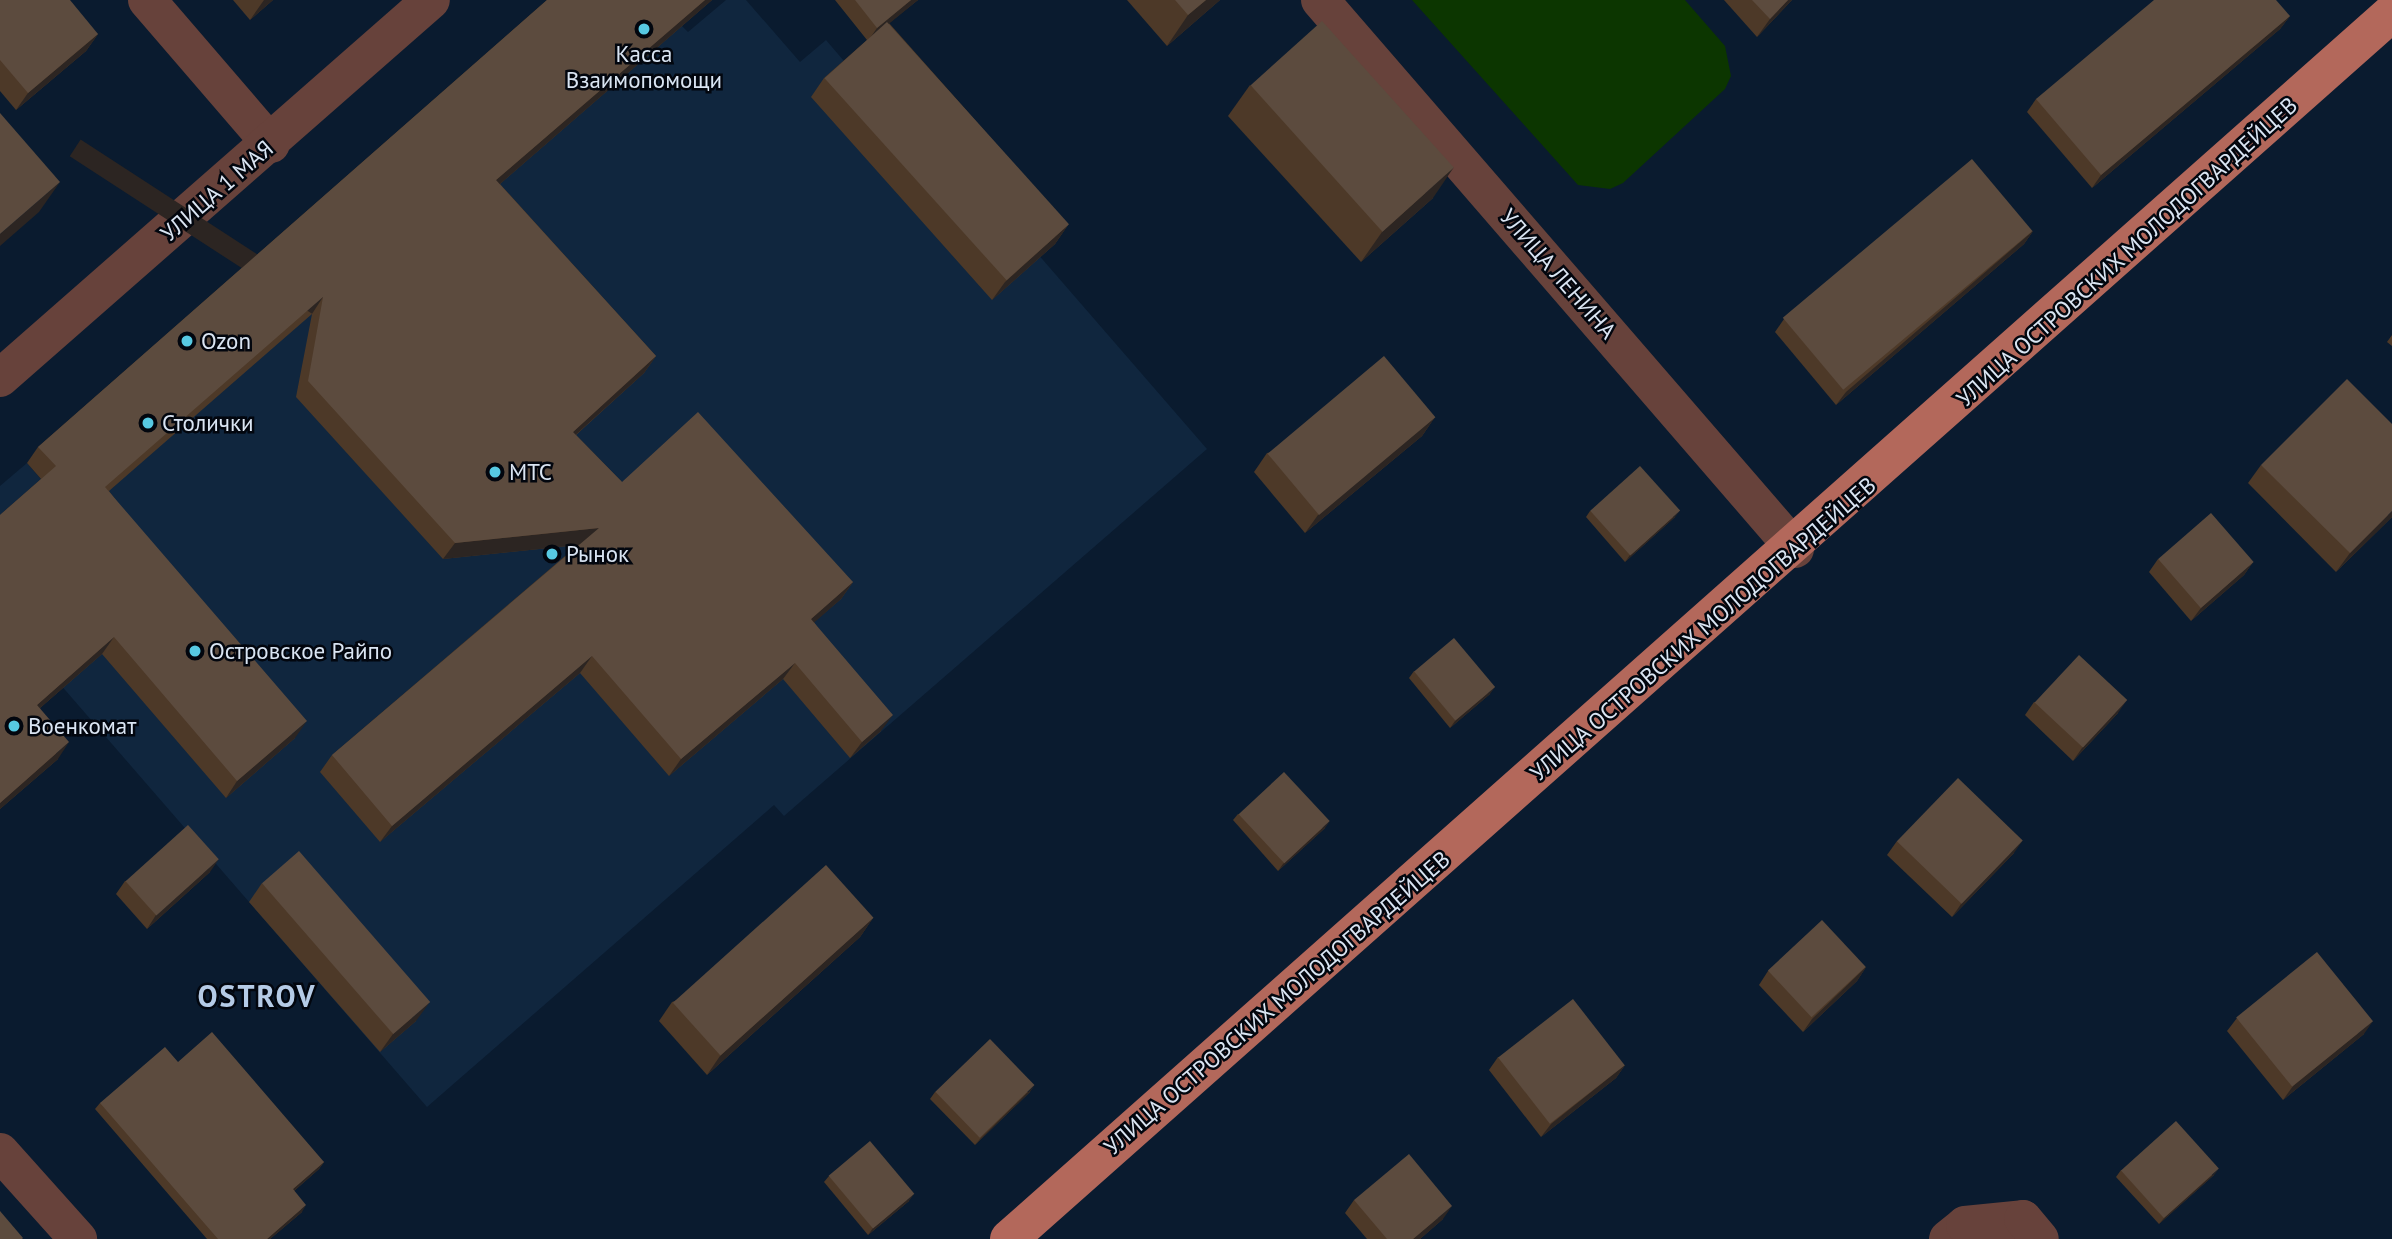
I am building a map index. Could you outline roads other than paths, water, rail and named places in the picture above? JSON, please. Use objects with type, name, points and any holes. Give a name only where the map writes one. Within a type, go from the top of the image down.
[{"type":"main road","name":"УЛИЦА ОСТРОВСКИХ МОЛОДОГВАРДЕЙЦЕВ","points":[[1009,1239],[1795,549],[2392,13]]},
{"type":"street","points":[[146,0],[271,144]]},
{"type":"street","name":"УЛИЦА 1 МАЯ","points":[[0,378],[271,144],[431,0]]},
{"type":"street","name":"УЛИЦА ЛЕНИНА","points":[[1320,0],[1795,549]]},
{"type":"street","points":[[0,1152],[78,1239]]},
{"type":"street","points":[[1948,1239],[1965,1225],[2023,1219],[2040,1239]]},
{"type":"place","name":"Касса Взаимопомощи","points":[[644,29]]},
{"type":"place","name":"Ozon","points":[[187,341]]},
{"type":"place","name":"Столички","points":[[148,423]]},
{"type":"place","name":"МТС","points":[[495,472]]},
{"type":"place","name":"Рынок","points":[[552,554]]},
{"type":"place","name":"Островское Райпо","points":[[195,651]]},
{"type":"place","name":"Военкомат","points":[[14,726]]},
{"type":"district","name":"OSTROV","points":[[257,996]]}]
